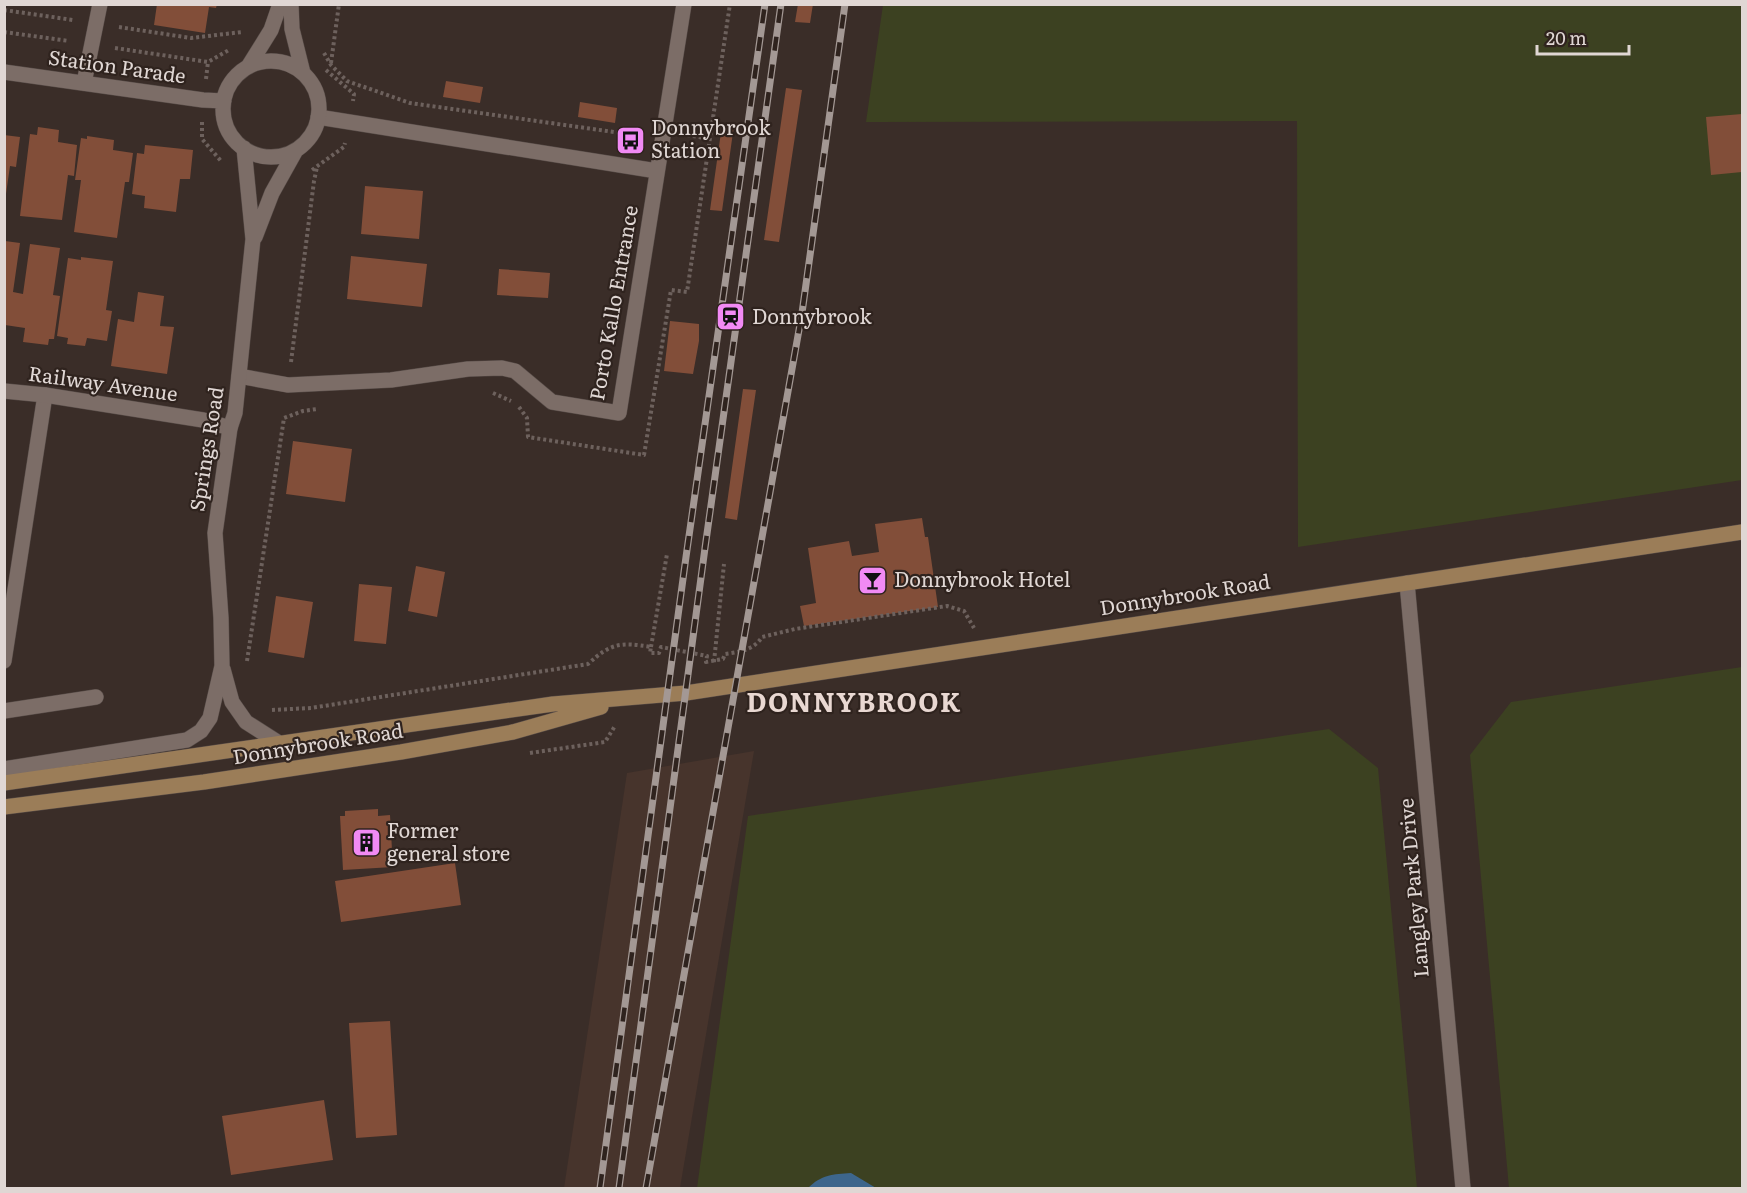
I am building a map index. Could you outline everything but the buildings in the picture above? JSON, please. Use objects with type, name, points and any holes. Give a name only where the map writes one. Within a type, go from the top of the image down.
[{"type":"main road","name":"Donnybrook Road","points":[[4,783],[553,704],[686,693],[1743,532]]},
{"type":"main road","name":"Donnybrook Road","points":[[4,807],[204,782],[401,752],[513,732],[633,698]]},
{"type":"street","points":[[84,83],[98,23],[100,4]]},
{"type":"street","points":[[248,67],[271,30],[280,4]]},
{"type":"street","points":[[291,4],[294,34],[303,73]]},
{"type":"street","points":[[318,117],[406,129],[657,171],[684,4]]},
{"type":"street","points":[[269,61],[284,62],[298,68],[310,78],[318,93],[320,109],[317,125],[309,140],[296,150],[281,156],[264,157],[235,141],[227,127],[223,112],[224,101],[231,83],[241,71],[248,67],[269,61]]},
{"type":"street","name":"Station Parade","points":[[4,72],[202,100],[224,101]]},
{"type":"street","name":"Springs Road","points":[[4,769],[187,740],[201,731],[210,718],[222,666],[215,533],[230,428],[235,413],[254,239],[244,148]]},
{"type":"street","name":"Springs Road","points":[[254,239],[272,193],[296,150]]},
{"type":"street","name":"Porto Kallo Entrance","points":[[239,376],[288,385],[391,380],[468,369],[502,368],[515,371],[552,402],[619,413],[657,171]]},
{"type":"street","name":"Railway Avenue","points":[[4,392],[45,395],[203,420],[230,428]]},
{"type":"street","points":[[4,661],[45,395]]},
{"type":"street","name":"Langley Park Drive","points":[[1407,583],[1463,1188]]},
{"type":"street","name":"Springs Road","points":[[222,666],[232,702],[246,722],[279,743]]},
{"type":"street","points":[[4,711],[96,697]]},
{"type":"path","points":[[331,65],[339,4]]},
{"type":"path","points":[[488,392],[498,394],[517,404],[527,418],[528,437],[644,455],[671,290],[687,292],[730,4]]},
{"type":"path","points":[[4,9],[191,38],[271,30]]},
{"type":"path","points":[[4,32],[208,62],[230,49]]},
{"type":"path","points":[[294,34],[319,46],[331,65],[346,81],[410,103],[635,135],[645,130],[710,139]]},
{"type":"path","points":[[324,68],[354,94]]},
{"type":"path","points":[[247,667],[284,418],[314,181],[318,167]]},
{"type":"path","points":[[284,418],[303,411],[327,408]]},
{"type":"path","points":[[667,554],[650,653],[659,653],[661,647],[707,656],[706,662],[714,662],[723,659],[725,654],[742,651],[758,644],[762,637],[795,629],[947,606],[964,611],[984,647]]},
{"type":"path","points":[[714,662],[724,564]]},
{"type":"path","points":[[265,707],[271,710],[312,708],[588,664],[603,650],[627,643],[651,647]]},
{"type":"shaded area","points":[[754,751],[680,1188],[564,1188],[627,773]]},
{"type":"green space","points":[[883,5],[1742,5],[1742,480],[1298,547],[1297,121],[866,122]]},
{"type":"green space","points":[[1742,667],[1742,1188],[1509,1188],[1470,755],[1511,702]]},
{"type":"green space","points":[[1329,729],[1378,768],[1417,1188],[697,1188],[748,816]]},
{"type":"water","points":[[851,1173],[876,1188],[808,1188],[828,1176]]},
{"type":"railway","points":[[600,1188],[686,557],[765,4]]},
{"type":"railway","points":[[619,1188],[781,4]]},
{"type":"railway","points":[[646,1188],[802,313],[845,4]]},
{"type":"place","name":"Donnybrook Station","points":[[630,140]]},
{"type":"place","name":"Donnybrook","points":[[731,317]]},
{"type":"place","name":"Donnybrook Hotel","points":[[873,580]]},
{"type":"place","name":"Former general store","points":[[366,842]]},
{"type":"district","name":"DONNYBROOK","points":[[854,703]]}]
